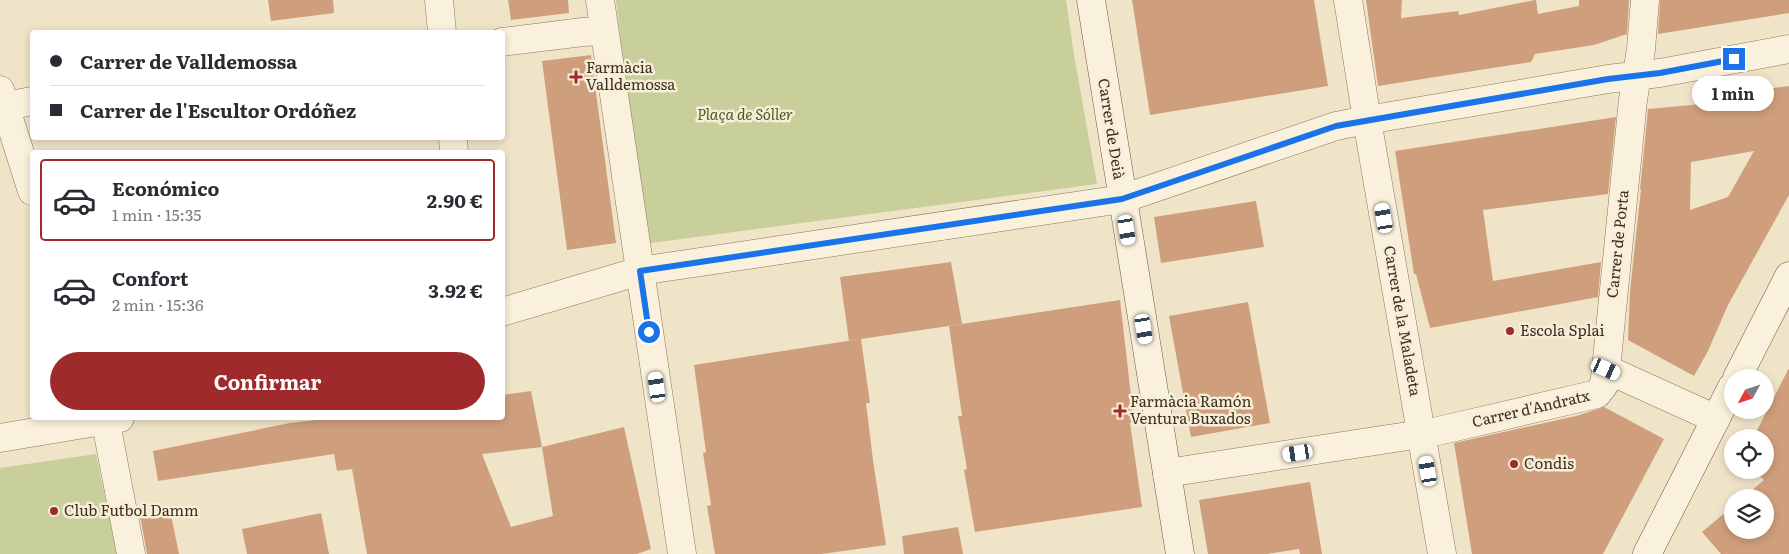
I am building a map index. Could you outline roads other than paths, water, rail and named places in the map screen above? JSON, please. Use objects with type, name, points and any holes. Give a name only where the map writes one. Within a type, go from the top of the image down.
[{"type":"street","points":[[439,0],[442,30]]},
{"type":"street","points":[[600,0],[682,554]]},
{"type":"street","name":"Carrer de Deià","points":[[1091,0],[1180,554]]},
{"type":"street","name":"Carrer de la Maladeta","points":[[1348,0],[1367,120],[1430,433],[1442,554]]},
{"type":"street","name":"Carrer de Porta","points":[[1606,369],[1633,100],[1642,49],[1645,0]]},
{"type":"street","points":[[505,42],[604,31]]},
{"type":"street","points":[[505,311],[640,271],[1122,199],[1336,126],[1637,75],[1660,73],[1789,49]]},
{"type":"street","points":[[30,102],[3,98],[30,185]]},
{"type":"street","points":[[1742,369],[1789,276]]},
{"type":"street","points":[[1606,369],[1716,419]]},
{"type":"street","name":"Carrer d'Andratx","points":[[1167,473],[1430,433],[1597,394],[1604,385],[1606,369]]},
{"type":"street","points":[[1647,554],[1724,403]]},
{"type":"street","points":[[0,438],[99,420]]},
{"type":"street","points":[[110,420],[131,554]]},
{"type":"place","name":"Farmàcia Valldemossa","points":[[576,77]]},
{"type":"place","name":"Escola Splai","points":[[1510,331]]},
{"type":"place","name":"Farmàcia Ramón Ventura Buxados","points":[[1120,411]]},
{"type":"place","name":"Condis","points":[[1514,464]]},
{"type":"place","name":"Club Futbol Damm","points":[[54,511]]},
{"type":"park label","name":"Plaça de Sóller","points":[[745,115]]}]
